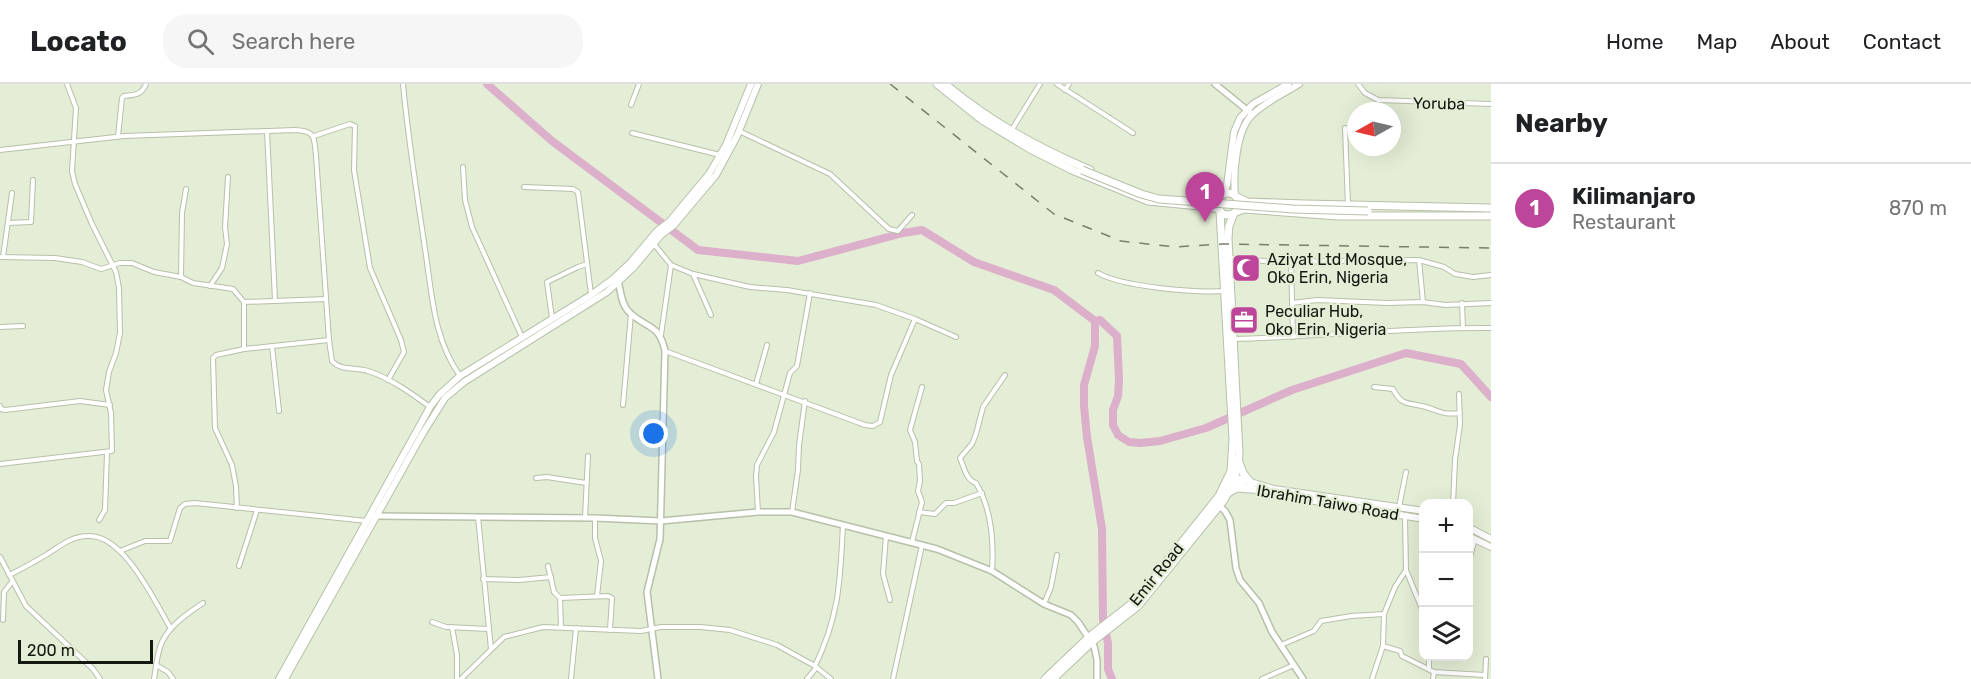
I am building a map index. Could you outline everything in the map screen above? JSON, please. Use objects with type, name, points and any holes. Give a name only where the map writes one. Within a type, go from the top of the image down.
[{"type":"highway","points":[[937,84],[982,120],[1072,170],[1148,201],[1210,207],[1227,215],[1244,209],[1338,216],[1491,216]]},
{"type":"highway","points":[[945,84],[984,116],[1011,131],[1031,146],[1131,188],[1160,196],[1293,207],[1368,210],[1413,216]]},
{"type":"highway","points":[[1031,146],[1152,196],[1209,201],[1230,194],[1247,202],[1491,207]]},
{"type":"highway","points":[[1235,213],[1239,204],[1236,196]]},
{"type":"highway","points":[[1219,210],[1221,197]]},
{"type":"highway","points":[[1368,210],[1414,206]]},
{"type":"highway","name":"Ibrahim Taiwo Road","points":[[1219,210],[1238,458],[1231,479]]},
{"type":"highway","name":"Ibrahim Taiwo Road","points":[[1233,410],[1233,339],[1228,258],[1229,226],[1235,213]]},
{"type":"highway","name":"Ibrahim Taiwo Road","points":[[1231,479],[1236,439]]},
{"type":"highway","points":[[1227,495],[1235,488],[1251,486],[1238,458]]},
{"type":"highway","name":"Emir Road","points":[[1217,504],[1227,495],[1231,479]]},
{"type":"highway","name":"Emir Road","points":[[1045,679],[1091,639],[1138,606],[1217,504],[1231,479]]},
{"type":"highway","name":"Emir Road","points":[[1053,679],[1091,639]]},
{"type":"main road","points":[[671,223],[721,155],[751,84]]},
{"type":"main road","points":[[285,679],[430,407],[439,395],[460,376],[591,295],[618,274],[671,223],[716,175],[739,131],[758,84]]},
{"type":"main road","points":[[1221,197],[1227,185],[1236,125],[1288,84]]},
{"type":"main road","points":[[1236,196],[1235,171],[1240,137],[1250,112],[1299,84]]},
{"type":"main road","points":[[279,679],[431,418],[445,398],[464,382],[559,323],[618,282],[654,244],[659,233]]},
{"type":"main road","name":"Ibrahim Taiwo Road","points":[[1231,479],[1278,495],[1419,518]]},
{"type":"main road","name":"Ibrahim Taiwo Road","points":[[1251,486],[1419,510]]},
{"type":"main road","points":[[1473,530],[1491,539]]},
{"type":"main road","points":[[1473,538],[1491,547]]},
{"type":"street","points":[[0,464],[107,453],[111,451],[112,446],[110,405],[106,390],[109,372],[116,354],[120,322],[117,277],[75,184],[72,171],[76,108],[67,84]]},
{"type":"street","points":[[118,136],[122,98],[140,93],[146,84]]},
{"type":"street","points":[[403,84],[435,318],[442,345],[460,376]]},
{"type":"street","points":[[631,105],[639,84]]},
{"type":"street","points":[[1011,131],[1040,84]]},
{"type":"street","points":[[1057,84],[1133,133]]},
{"type":"street","points":[[1065,90],[1069,84]]},
{"type":"street","points":[[1215,84],[1250,112]]},
{"type":"street","name":"Yoruba","points":[[1358,84],[1365,93],[1378,100],[1491,104]]},
{"type":"street","points":[[314,136],[350,124],[355,126],[354,170],[370,268],[404,352],[388,380]]},
{"type":"street","points":[[1345,128],[1348,205]]},
{"type":"street","points":[[0,150],[118,136],[267,131],[306,131],[314,136]]},
{"type":"street","points":[[267,131],[275,300]]},
{"type":"street","points":[[739,131],[830,174],[889,229],[898,231],[912,215]]},
{"type":"street","points":[[632,133],[721,155]]},
{"type":"street","points":[[314,136],[328,340],[335,364],[365,370],[388,380],[430,407]]},
{"type":"street","points":[[463,167],[465,200],[472,227],[523,338]]},
{"type":"street","points":[[210,286],[222,267],[227,244],[225,227],[228,177]]},
{"type":"street","points":[[8,223],[31,222],[33,180]]},
{"type":"street","points":[[524,187],[573,189],[578,192],[591,295]]},
{"type":"street","points":[[181,277],[182,213],[186,189]]},
{"type":"street","points":[[12,193],[1,257],[55,258],[82,262],[101,269],[120,263],[132,263],[154,272],[181,277],[194,283],[233,289],[244,302],[326,299]]},
{"type":"street","points":[[654,244],[671,265],[693,274],[750,287],[810,293],[876,305],[956,337]]},
{"type":"street","points":[[1228,258],[1247,261],[1419,260],[1444,267],[1455,274],[1491,275]]},
{"type":"street","points":[[1419,260],[1423,302]]},
{"type":"street","points":[[1291,261],[1293,337]]},
{"type":"street","points":[[552,319],[547,282],[587,264]]},
{"type":"street","points":[[658,679],[647,592],[662,521],[665,351],[661,335],[671,265]]},
{"type":"street","points":[[1098,273],[1109,279],[1165,288],[1226,291]]},
{"type":"street","points":[[618,274],[624,303],[631,313],[661,335]]},
{"type":"street","points":[[693,274],[711,315]]},
{"type":"street","points":[[758,512],[757,465],[774,432],[790,373],[797,366],[810,293]]},
{"type":"street","points":[[1292,303],[1317,300],[1423,302],[1445,305],[1491,303]]},
{"type":"street","points":[[244,302],[244,349]]},
{"type":"street","points":[[1462,303],[1463,328]]},
{"type":"street","points":[[623,405],[631,313]]},
{"type":"street","points":[[665,351],[865,425],[877,425],[880,422],[891,375],[915,319]]},
{"type":"street","points":[[0,327],[23,326]]},
{"type":"street","points":[[1233,339],[1411,329],[1491,328]]},
{"type":"street","points":[[237,508],[232,465],[215,428],[213,358],[216,355],[244,349],[328,340]]},
{"type":"street","points":[[756,384],[767,345]]},
{"type":"street","points":[[272,346],[279,411]]},
{"type":"street","points":[[992,571],[993,547],[982,493],[976,483],[971,481],[960,458],[972,444],[982,407],[1005,375]]},
{"type":"street","points":[[912,542],[922,502],[918,491],[919,464],[910,430],[922,387]]},
{"type":"street","points":[[1374,387],[1393,389],[1398,398],[1411,405],[1427,407],[1444,415],[1460,413]]},
{"type":"street","points":[[1453,499],[1460,413],[1459,394]]},
{"type":"street","points":[[0,406],[5,410],[80,401],[110,405]]},
{"type":"street","points":[[792,512],[805,401]]},
{"type":"street","points":[[99,520],[105,510],[107,453]]},
{"type":"street","points":[[585,518],[588,456]]},
{"type":"street","points":[[1399,507],[1406,472]]},
{"type":"street","points":[[536,478],[547,477],[586,483]]},
{"type":"street","points":[[919,512],[935,514],[946,503],[954,503],[982,493]]},
{"type":"street","points":[[120,551],[145,541],[170,541],[180,508],[185,504],[195,503],[372,518],[595,518],[662,521],[758,512],[792,512],[912,542],[992,571],[1044,604],[1071,615],[1078,622],[1091,639],[1097,660],[1097,679]]},
{"type":"street","points":[[1217,504],[1230,519],[1236,568],[1240,580],[1259,603],[1281,645],[1303,679]]},
{"type":"street","points":[[239,566],[257,510]]},
{"type":"street","points":[[1405,516],[1406,570],[1421,607]]},
{"type":"street","points":[[478,517],[491,650]]},
{"type":"street","points":[[595,518],[595,538],[601,561],[597,596]]},
{"type":"street","points":[[807,679],[827,639],[836,609],[842,569],[843,525]]},
{"type":"street","points":[[886,535],[883,574],[890,600]]},
{"type":"street","points":[[9,575],[49,554],[64,543],[87,536],[107,540],[120,551],[139,575],[171,629]]},
{"type":"street","points":[[893,679],[922,545]]},
{"type":"street","points":[[1044,604],[1051,587],[1058,555]]},
{"type":"street","points":[[0,557],[26,606],[93,669],[100,679]]},
{"type":"street","points":[[548,566],[554,592],[560,598],[561,627]]},
{"type":"street","points":[[1372,679],[1383,646],[1384,614],[1395,587],[1406,570]]},
{"type":"street","points":[[483,579],[519,580],[551,577]]},
{"type":"street","points":[[3,620],[4,592],[12,582]]},
{"type":"street","points":[[560,598],[597,596],[612,598],[610,630]]},
{"type":"street","points":[[154,679],[161,644],[171,629],[189,612],[203,603]]},
{"type":"street","points":[[1281,645],[1314,631],[1321,621],[1351,615],[1384,614]]},
{"type":"street","points":[[432,622],[442,626],[489,629]]},
{"type":"street","points":[[452,627],[457,655],[457,679]]},
{"type":"street","points":[[461,679],[508,634],[543,627],[641,631],[701,627],[730,630],[777,645],[831,679]]},
{"type":"street","points":[[571,679],[576,628]]},
{"type":"street","points":[[1383,646],[1400,651],[1402,656],[1434,672],[1485,677],[1486,659]]},
{"type":"street","points":[[1429,661],[1429,669]]},
{"type":"street","points":[[1262,679],[1295,665]]},
{"type":"street","points":[[156,666],[164,668],[173,679]]},
{"type":"street","points":[[1433,679],[1434,672]]},
{"type":"waterway","points":[[487,84],[552,141],[698,250],[798,261],[922,230],[974,262],[1054,290],[1095,321],[1100,320],[1117,336],[1119,380],[1118,396],[1113,410],[1113,425],[1118,435],[1129,442],[1160,441],[1206,428],[1292,390],[1406,353],[1461,364],[1491,397]]},
{"type":"waterway","points":[[1095,321],[1095,346],[1084,385],[1084,406],[1102,529],[1103,620],[1108,643],[1108,669],[1112,679]]},
{"type":"railway","points":[[890,84],[1054,214],[1121,241],[1175,247],[1222,244],[1491,248]]},
{"type":"place","name":"Kilimanjaro","points":[[1205,222]]},
{"type":"place","name":"Aziyat Ltd Mosque, Oko Erin, Nigeria","points":[[1246,268]]},
{"type":"place","name":"Peculiar Hub, Oko Erin, Nigeria","points":[[1244,320]]}]
